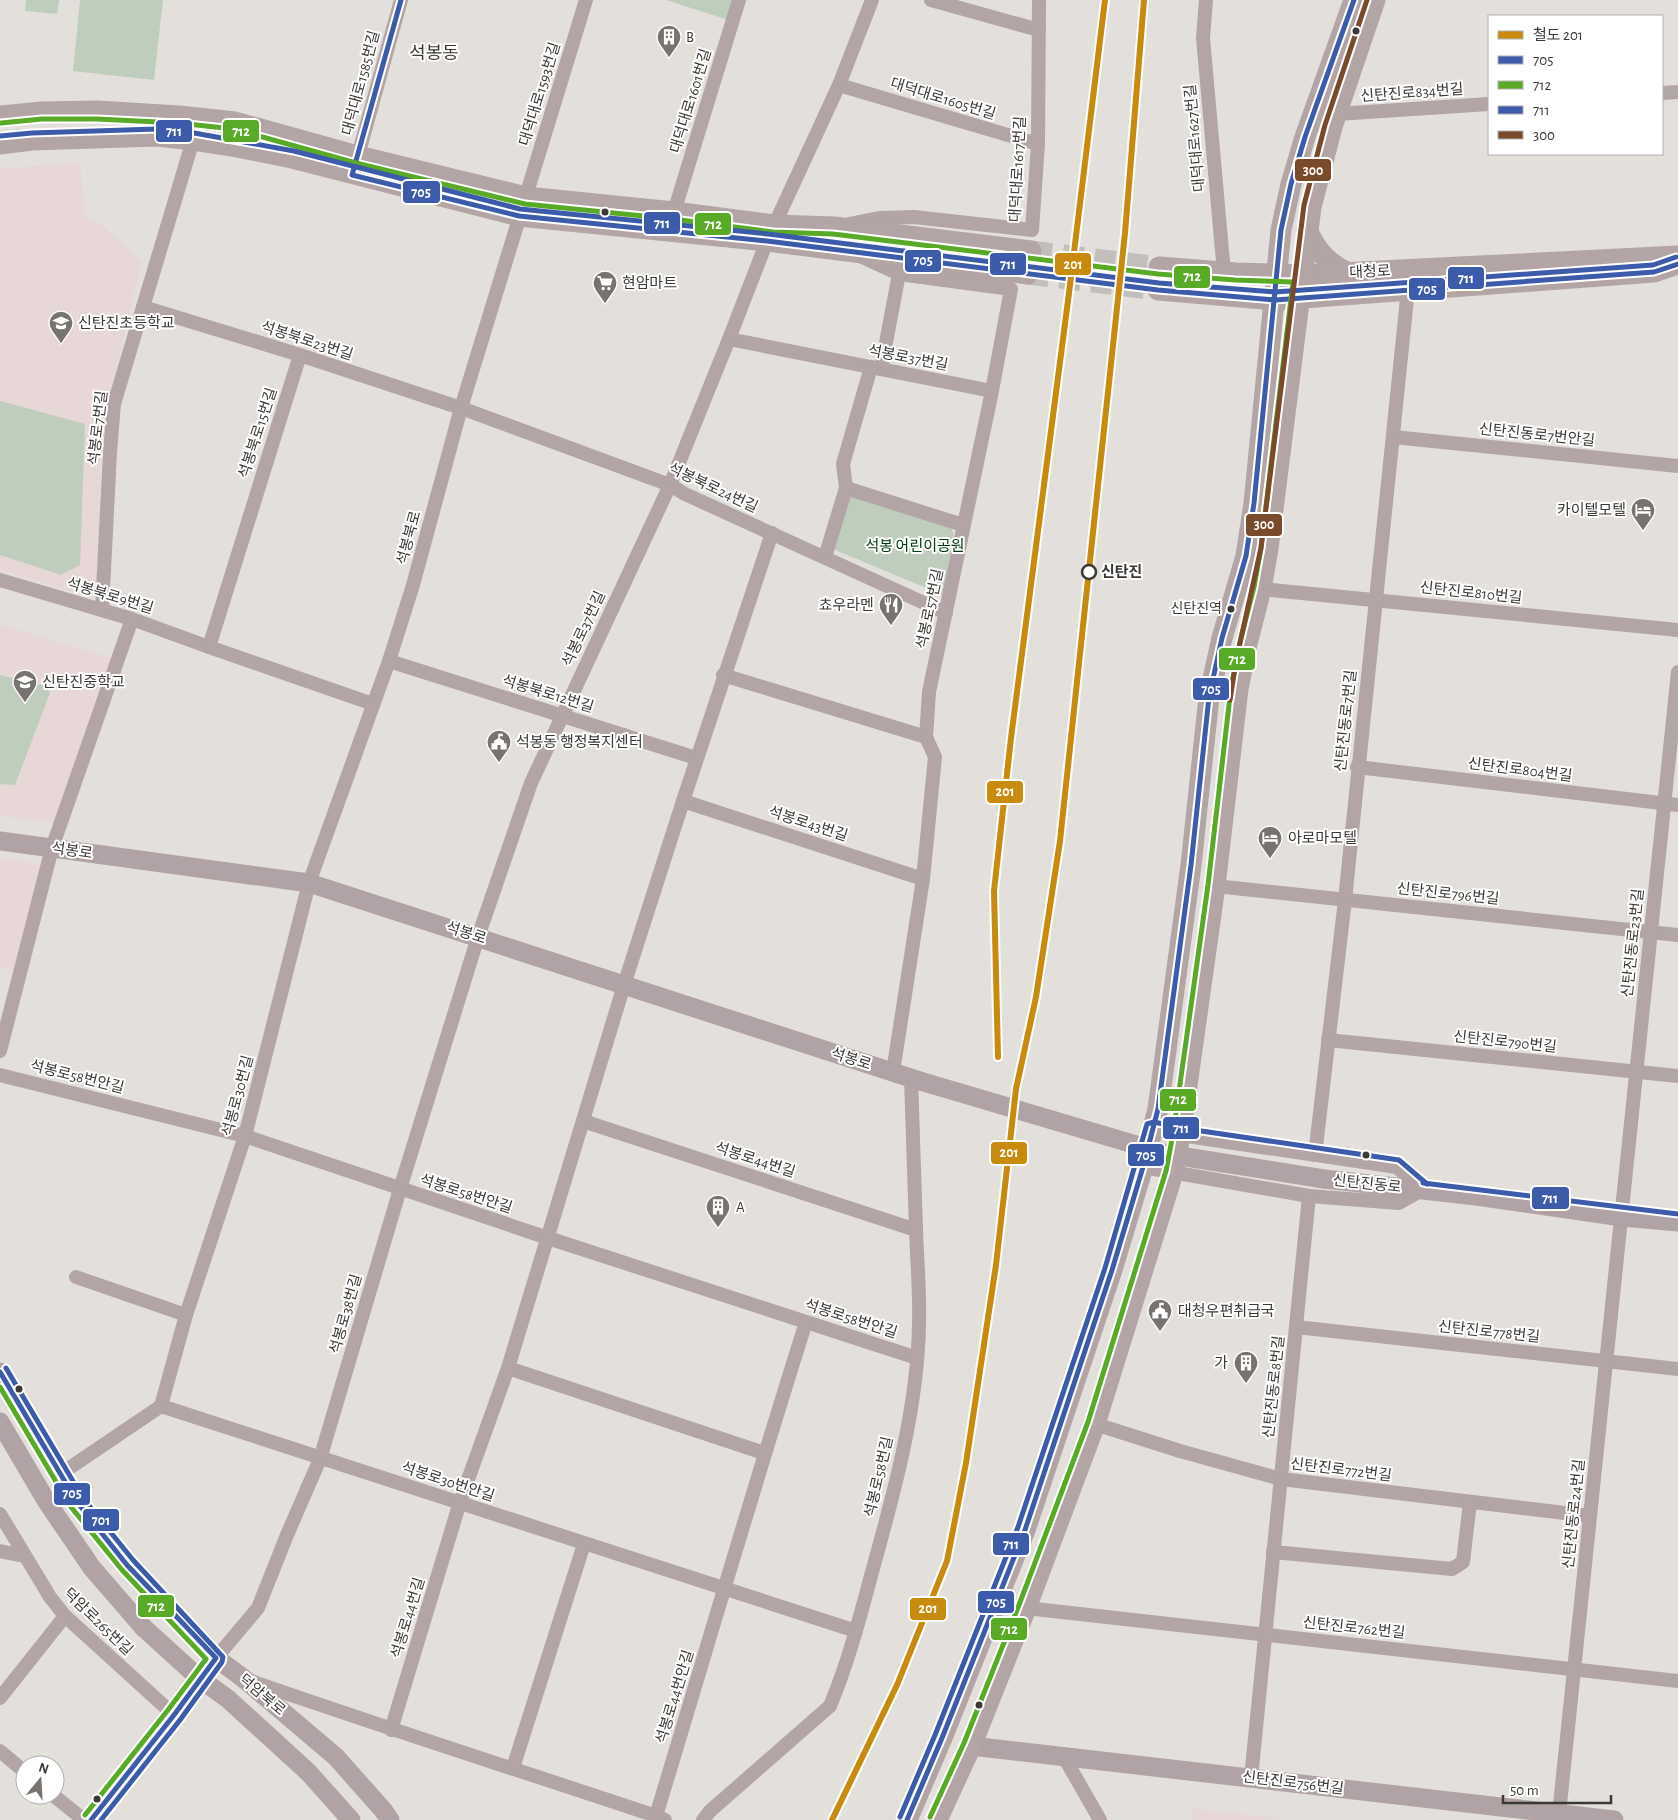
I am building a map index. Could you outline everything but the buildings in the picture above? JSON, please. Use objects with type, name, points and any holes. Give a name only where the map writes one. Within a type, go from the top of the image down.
[{"type":"main road","points":[[907,1820],[946,1729],[1022,1539],[1105,1291],[1143,1167],[1158,1109],[1191,865],[1209,697],[1222,638],[1246,556],[1254,504],[1281,230],[1290,184],[1304,137],[1354,0]]},
{"type":"main road","points":[[936,1820],[971,1746],[1026,1608],[1095,1424],[1173,1173],[1215,886],[1238,689],[1270,540],[1301,274],[1311,207],[1320,168],[1375,0]]},
{"type":"main road","points":[[0,116],[42,112],[97,111],[235,122],[355,165],[523,206],[770,233],[834,227],[1031,251]]},
{"type":"main road","points":[[0,144],[32,140],[157,136],[232,146],[284,157],[355,165]]},
{"type":"main road","points":[[523,206],[674,212],[851,251],[1028,274]]},
{"type":"main road","points":[[1308,229],[1318,251],[1331,263],[1348,273]]},
{"type":"main road","name":"대청로","points":[[1159,267],[1224,273],[1277,275],[1678,256]]},
{"type":"main road","points":[[1158,290],[1275,300],[1299,299],[1408,289],[1654,272],[1678,264]]},
{"type":"main road","name":"석봉로","points":[[0,841],[309,882],[908,1077],[1167,1154],[1324,1179]]},
{"type":"main road","name":"신탄진동로","points":[[1324,1179],[1476,1196],[1622,1217],[1678,1222]]},
{"type":"main road","points":[[1105,1291],[1114,1286],[1120,1287],[1122,1294],[1116,1316],[1119,1344]]},
{"type":"main road","name":"덕암북로","points":[[0,1372],[76,1502],[127,1564],[216,1658],[243,1678],[336,1757],[390,1820]]},
{"type":"main road","name":"덕암북로","points":[[0,1422],[47,1502],[92,1568],[144,1628],[199,1678],[228,1698],[308,1772],[351,1820]]},
{"type":"main road","points":[[91,1820],[174,1715],[199,1678]]},
{"type":"main road","name":"신탄진로756번길","points":[[971,1746],[1614,1820]]},
{"type":"street","name":"대덕대로1585번길","points":[[355,165],[401,0]]},
{"type":"street","name":"대덕대로1593번길","points":[[523,206],[586,0]]},
{"type":"street","name":"대덕대로1601번길","points":[[674,212],[739,0]]},
{"type":"street","points":[[770,233],[839,85],[872,0]]},
{"type":"street","points":[[931,0],[1039,30]]},
{"type":"street","name":"대덕대로1617번길","points":[[834,227],[879,218],[914,217],[1032,230],[1038,144],[1039,0]]},
{"type":"street","name":"대덕대로1627번길","points":[[1206,0],[1203,38],[1224,273]]},
{"type":"street","name":"대덕대로1605번길","points":[[839,85],[1038,144]]},
{"type":"street","points":[[1663,93],[1678,92]]},
{"type":"street","name":"신탄진로834번길","points":[[1337,114],[1488,104]]},
{"type":"street","name":"석봉로7번길","points":[[102,610],[114,404],[193,140]]},
{"type":"street","name":"석봉북로","points":[[309,882],[389,661],[413,585],[461,408],[523,206]]},
{"type":"street","name":"석봉로37번길","points":[[478,937],[531,783],[670,485],[730,339],[770,233]]},
{"type":"street","name":"석봉로57번길","points":[[851,251],[899,274],[1011,289],[992,391],[929,692],[926,737],[935,757],[923,879],[908,1077]]},
{"type":"street","points":[[825,557],[846,488],[843,464],[876,368],[899,274]]},
{"type":"street","name":"신탄진동로7번길","points":[[1316,1155],[1345,900],[1357,767],[1408,289]]},
{"type":"street","name":"석봉북로23번길","points":[[143,307],[300,355],[461,408]]},
{"type":"street","name":"석봉로37번길","points":[[730,339],[992,391]]},
{"type":"street","name":"석봉북로15번길","points":[[208,647],[300,355]]},
{"type":"street","name":"석봉북로24번길","points":[[461,408],[670,485],[685,494],[946,613]]},
{"type":"street","name":"신탄진동로7번안길","points":[[1393,437],[1678,466]]},
{"type":"street","points":[[846,488],[963,525]]},
{"type":"street","points":[[624,985],[723,675],[772,533]]},
{"type":"street","name":"석봉북로9번길","points":[[0,580],[132,618],[208,647],[374,704]]},
{"type":"street","name":"신탄진로810번길","points":[[1261,589],[1678,630]]},
{"type":"street","points":[[0,1051],[52,848],[132,618]]},
{"type":"street","name":"석봉북로12번길","points":[[389,661],[696,758]]},
{"type":"street","name":"신탄진동로23번길","points":[[1622,1217],[1650,932],[1671,804],[1678,672]]},
{"type":"street","points":[[723,675],[926,737]]},
{"type":"street","name":"신탄진로804번길","points":[[1357,767],[1671,804]]},
{"type":"street","name":"석봉로43번길","points":[[682,801],[923,879]]},
{"type":"street","name":"석봉로30번길","points":[[161,1406],[186,1315],[245,1136],[309,882]]},
{"type":"street","name":"신탄진로796번길","points":[[1215,886],[1678,935]]},
{"type":"street","name":"석봉로38번길","points":[[199,1678],[258,1608],[320,1459],[400,1189],[478,937]]},
{"type":"street","name":"석봉로44번길","points":[[392,1730],[460,1502],[508,1368],[624,985]]},
{"type":"street","name":"신탄진로790번길","points":[[1328,1040],[1678,1076]]},
{"type":"street","name":"석봉로58번안길","points":[[0,1075],[245,1136],[548,1238],[917,1358]]},
{"type":"street","name":"석봉로58번길","points":[[703,1820],[710,1811],[830,1706],[840,1683],[856,1631],[892,1502],[908,1425],[917,1358],[919,1324],[908,1077]]},
{"type":"street","name":"석봉로44번길","points":[[584,1121],[916,1230]]},
{"type":"street","points":[[1143,1167],[1309,1196],[1399,1203],[1422,1190],[1397,1167],[1180,1135],[1153,1129]]},
{"type":"street","name":"신탄진동로8번길","points":[[1251,1778],[1309,1196]]},
{"type":"street","name":"신탄진동로24번길","points":[[1559,1814],[1622,1217]]},
{"type":"street","points":[[76,1277],[186,1315]]},
{"type":"street","points":[[726,1588],[764,1453],[806,1322]]},
{"type":"street","name":"신탄진로778번길","points":[[1296,1326],[1678,1369]]},
{"type":"street","points":[[508,1368],[764,1453]]},
{"type":"street","points":[[59,1474],[161,1406]]},
{"type":"street","name":"석봉로30번안길","points":[[161,1406],[856,1631]]},
{"type":"street","name":"신탄진로772번길","points":[[1095,1424],[1180,1451],[1281,1479],[1590,1516]]},
{"type":"street","points":[[1273,1552],[1452,1569],[1463,1562],[1470,1502]]},
{"type":"street","name":"덕암로265번길","points":[[0,1514],[50,1598],[65,1616],[174,1715]]},
{"type":"street","points":[[513,1768],[584,1544]]},
{"type":"street","points":[[0,1551],[24,1556]]},
{"type":"street","name":"석봉로44번안길","points":[[392,1730],[513,1768],[661,1818],[726,1588]]},
{"type":"street","name":"신탄진로762번길","points":[[1026,1608],[1678,1681]]},
{"type":"street","points":[[0,1698],[65,1616]]},
{"type":"street","points":[[243,1678],[392,1730]]},
{"type":"street","points":[[0,1751],[15,1764]]},
{"type":"street","points":[[1064,1757],[1100,1820]]},
{"type":"street","points":[[65,1805],[84,1820]]},
{"type":"shaded area","name":"신탄진초등학교","points":[[80,162],[85,217],[102,225],[142,263],[102,425],[98,584],[73,592],[0,569],[0,169]]},
{"type":"shaded area","points":[[0,624],[114,659],[63,823],[0,816]]},
{"type":"shaded area","points":[[0,858],[51,866],[21,972],[0,966]]},
{"type":"shaded area","points":[[1191,1808],[1285,1820],[1192,1820]]},
{"type":"green space","points":[[26,0],[59,0],[57,14],[25,11]]},
{"type":"green space","points":[[80,0],[163,0],[154,80],[73,71]]},
{"type":"green space","points":[[666,0],[734,0],[728,20]]},
{"type":"green space","points":[[0,401],[85,424],[80,565],[61,575],[0,555]]},
{"type":"green space","name":"석봉 어린이공원","points":[[846,488],[949,521],[954,535],[943,595],[828,547]]},
{"type":"green space","points":[[0,675],[46,686],[50,693],[15,785],[0,784]]},
{"type":"tunnel","points":[[1031,251],[1159,267]]},
{"type":"tunnel","points":[[1028,274],[1158,290]]},
{"type":"rail line","name":"201","points":[[998,1057],[994,891],[1011,738],[1105,0]]},
{"type":"rail line","name":"201","points":[[832,1820],[897,1685],[947,1561],[966,1463],[996,1265],[1016,1089],[1036,997],[1060,841],[1125,233],[1144,0]]},
{"type":"transit line","name":"705","points":[[401,0],[352,175],[519,216],[767,241],[1158,290],[1275,300],[1654,272],[1678,264]]},
{"type":"transit line","name":"705","points":[[907,1820],[942,1738],[1025,1530],[1112,1270],[1143,1167],[1158,1109],[1191,865],[1209,697],[1222,638],[1246,556],[1254,503],[1281,230],[1291,184],[1305,137],[1354,0]]},
{"type":"transit line","name":"300","points":[[1230,700],[1236,661],[1261,548],[1304,205],[1325,125],[1367,0]]},
{"type":"transit line","name":"712","points":[[1,123],[42,119],[97,119],[178,123],[234,129],[356,163],[525,204],[673,219],[773,232],[833,234],[1158,274],[1293,282],[1261,548],[1231,688],[1208,885],[1173,1134],[1166,1171],[1088,1422],[1019,1605],[964,1743],[930,1817]]},
{"type":"transit line","name":"711","points":[[0,136],[32,133],[157,129],[194,133],[294,151],[520,209],[768,234],[1159,283],[1275,292],[1653,265],[1676,257]]},
{"type":"transit line","name":"711","points":[[900,1817],[935,1735],[1018,1527],[1105,1268],[1147,1124],[1154,1122],[1181,1128],[1399,1160],[1427,1184]]},
{"type":"transit line","name":"711","points":[[1423,1183],[1678,1214]]},
{"type":"transit line","name":"701","points":[[6,1368],[83,1498],[133,1560],[223,1657],[222,1662],[180,1720],[101,1820]]},
{"type":"transit line","name":"705","points":[[0,1372],[77,1502],[127,1565],[216,1658],[174,1715],[91,1820]]},
{"type":"transit line","name":"712","points":[[0,1387],[71,1507],[122,1570],[206,1659],[85,1815]]},
{"type":"place","name":"B","points":[[669,58]]},
{"type":"place","name":"현암마트","points":[[605,304]]},
{"type":"place","name":"신탄진초등학교","points":[[61,344]]},
{"type":"place","name":"카이텔모텔","points":[[1643,531]]},
{"type":"place","name":"신탄진","points":[[1089,572]]},
{"type":"place","name":"신탄진역","points":[[1231,609]]},
{"type":"place","name":"쵸우라멘","points":[[891,626]]},
{"type":"place","name":"신탄진중학교","points":[[25,703]]},
{"type":"place","name":"석봉동 행정복지센터","points":[[499,763]]},
{"type":"place","name":"아로마모텔","points":[[1270,859]]},
{"type":"place","name":"A","points":[[718,1228]]},
{"type":"place","name":"대청우편취급국","points":[[1160,1332]]},
{"type":"place","name":"가","points":[[1246,1384]]},
{"type":"district","name":"석봉동","points":[[434,54]]}]
